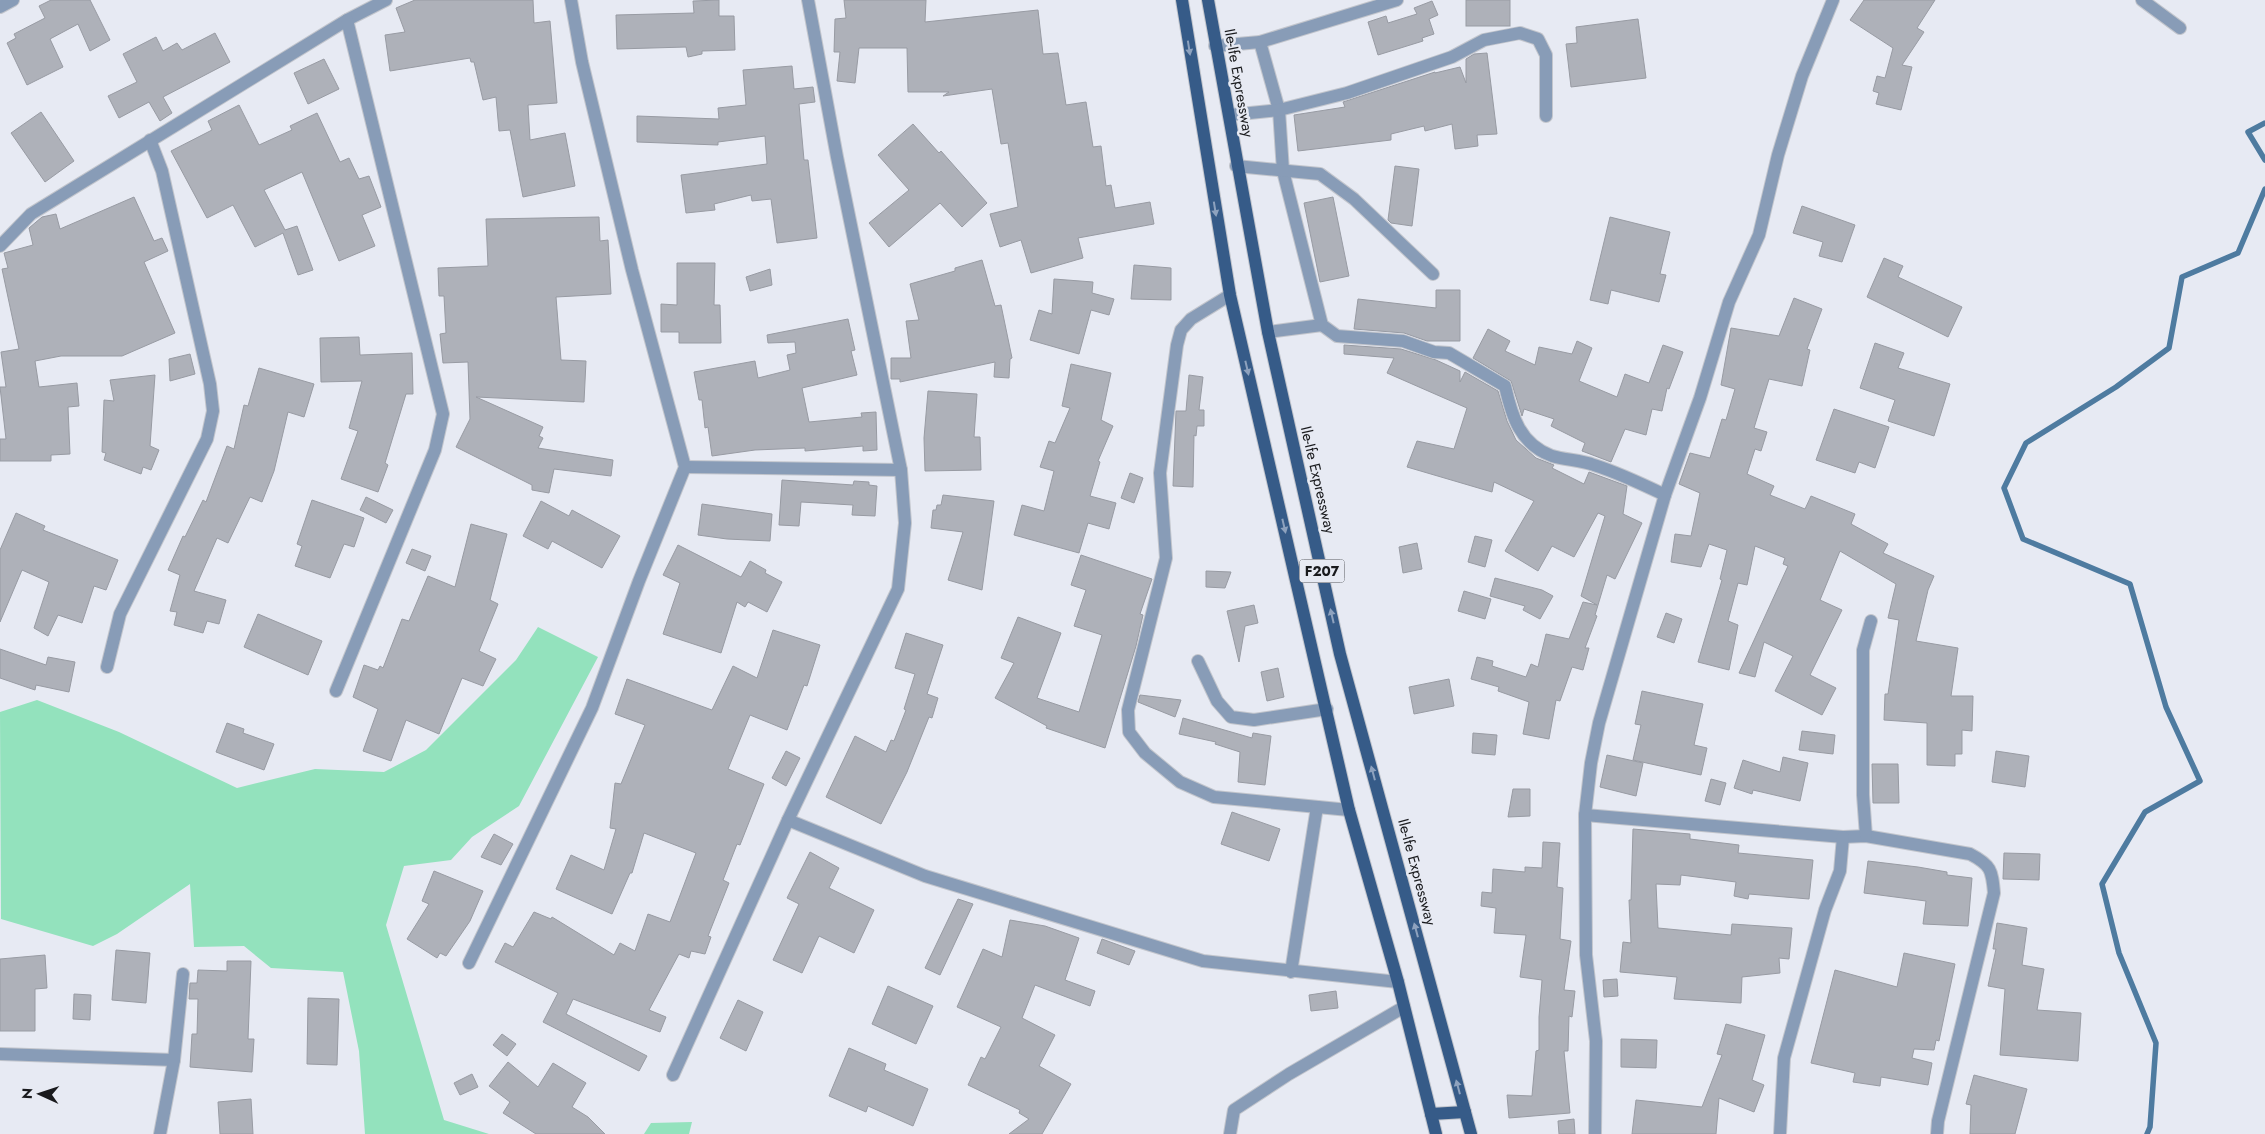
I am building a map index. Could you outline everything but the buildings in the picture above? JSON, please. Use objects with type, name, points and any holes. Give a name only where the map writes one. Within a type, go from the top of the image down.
[{"type":"main road","name":"F207","points":[[1182,0],[1230,296],[1350,810],[1398,982],[1436,1134]]},
{"type":"main road","name":"Ile-Ife Expressway","points":[[1208,0],[1230,115],[1236,166],[1268,332],[1340,654],[1471,1134]]},
{"type":"main road","points":[[1431,1114],[1465,1112]]},
{"type":"street","points":[[0,7],[13,0]]},
{"type":"street","points":[[0,246],[31,214],[347,20],[386,0]]},
{"type":"street","points":[[469,964],[592,708],[639,581],[685,467],[632,270],[582,62],[571,0]]},
{"type":"street","points":[[673,1075],[788,820],[898,589],[905,523],[901,470],[837,156],[808,0]]},
{"type":"street","points":[[1216,46],[1260,42],[1398,0]]},
{"type":"street","points":[[1595,1134],[1596,1041],[1586,956],[1586,814],[1591,763],[1599,723],[1665,495],[1700,398],[1728,302],[1759,235],[1778,155],[1802,76],[1833,0]]},
{"type":"street","points":[[2142,0],[2180,28]]},
{"type":"street","points":[[336,691],[436,450],[442,414],[347,20]]},
{"type":"street","points":[[1230,115],[1279,110],[1347,93],[1452,57],[1484,40],[1520,33],[1538,39],[1546,55],[1546,116]]},
{"type":"street","points":[[1260,42],[1279,110],[1282,171],[1322,325],[1337,336],[1403,341],[1434,352],[1450,353],[1505,386],[1512,418],[1527,440],[1552,456],[1581,460],[1611,470],[1665,495]]},
{"type":"street","points":[[107,667],[120,614],[207,439],[213,411],[210,384],[162,171],[150,140]]},
{"type":"street","points":[[1236,166],[1320,174],[1354,199],[1433,274]]},
{"type":"street","points":[[1230,296],[1192,319],[1181,330],[1177,345],[1160,473],[1166,558],[1128,710],[1129,732],[1145,753],[1180,782],[1214,797],[1350,810]]},
{"type":"street","points":[[1268,332],[1322,325]]},
{"type":"street","points":[[685,467],[901,470]]},
{"type":"street","points":[[1866,836],[1863,795],[1863,650],[1871,621]]},
{"type":"street","points":[[1198,661],[1217,701],[1231,717],[1254,720],[1327,710]]},
{"type":"street","points":[[1291,972],[1317,807]]},
{"type":"street","points":[[1586,814],[1843,837],[1866,836],[1970,854],[1985,862],[1992,873],[1994,893],[1938,1121],[1937,1134]]},
{"type":"street","points":[[788,820],[925,876],[1203,961],[1291,972],[1398,982]]},
{"type":"street","points":[[1780,1134],[1784,1058],[1826,910],[1840,871],[1843,837]]},
{"type":"street","points":[[160,1134],[174,1060],[183,974]]},
{"type":"street","points":[[1230,1134],[1234,1110],[1289,1074],[1404,1007]]},
{"type":"street","points":[[0,1054],[174,1060]]},
{"type":"green space","points":[[538,627],[598,657],[519,806],[472,837],[451,860],[404,866],[386,925],[444,1120],[489,1134],[365,1134],[359,1051],[343,972],[271,968],[244,946],[194,947],[190,884],[117,934],[93,946],[1,919],[0,712],[37,700],[119,732],[237,788],[315,769],[384,772],[426,750],[516,660]]},
{"type":"green space","points":[[692,1122],[689,1134],[644,1134],[651,1123]]},
{"type":"waterway","points":[[2265,123],[2248,132],[2265,160]]},
{"type":"waterway","points":[[2147,1134],[2150,1127],[2156,1043],[2119,953],[2102,884],[2145,812],[2200,781],[2166,707],[2130,584],[2023,539],[2004,488],[2026,443],[2116,387],[2169,348],[2182,277],[2238,253],[2265,189]]}]
